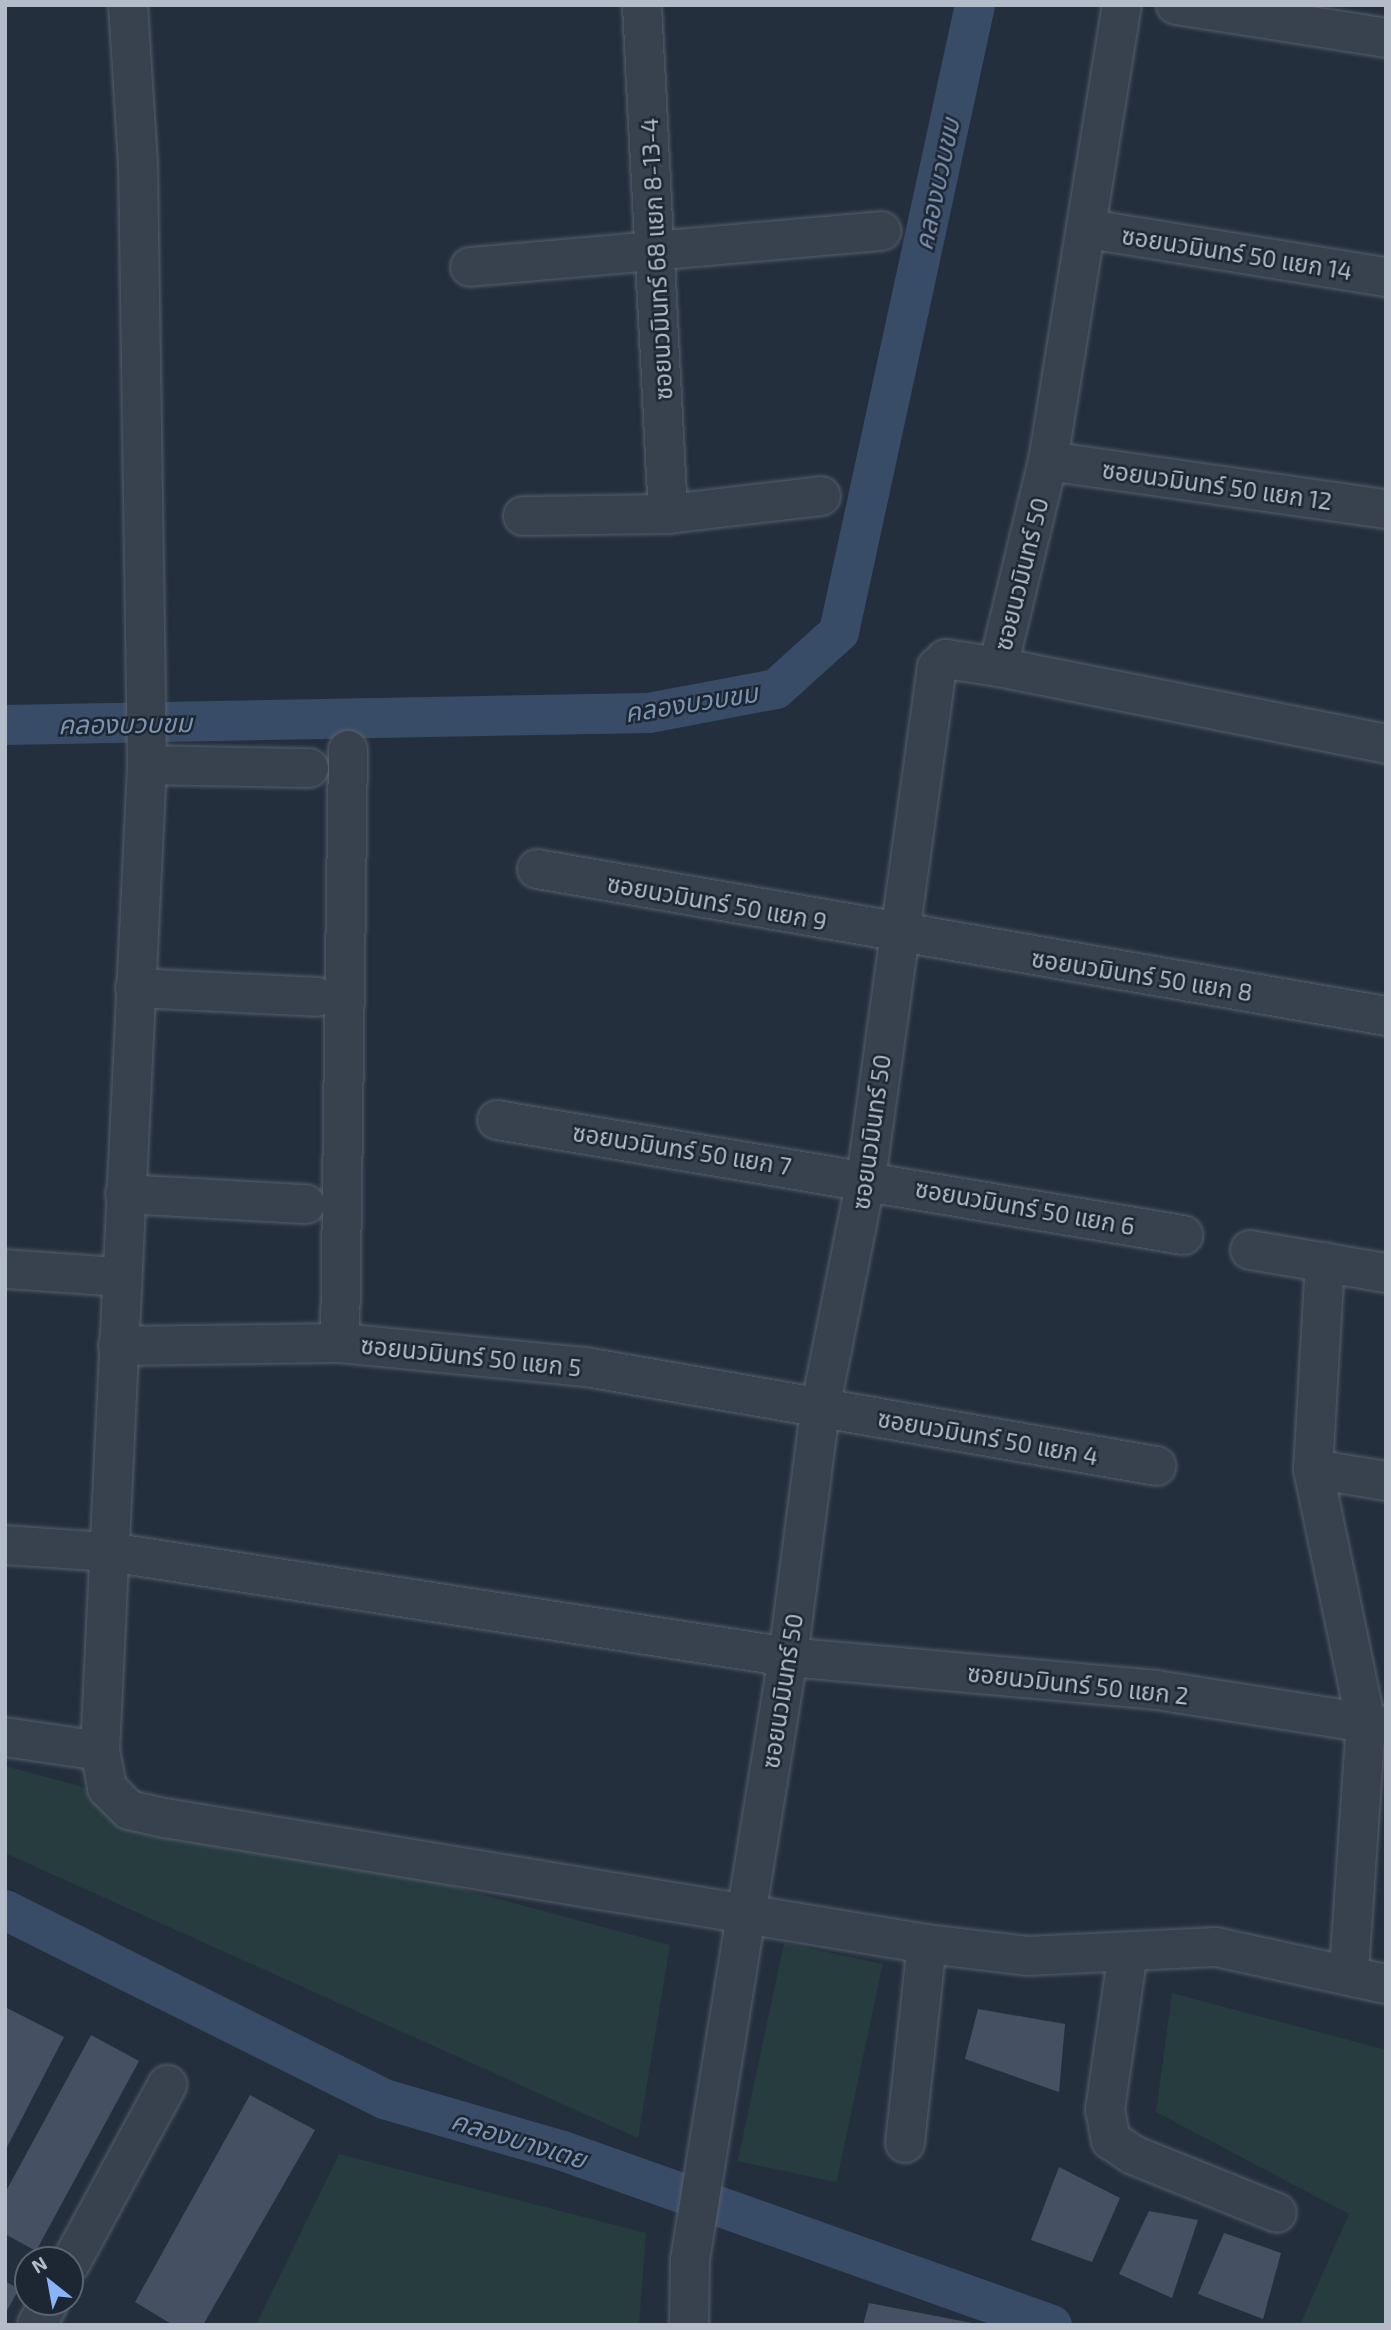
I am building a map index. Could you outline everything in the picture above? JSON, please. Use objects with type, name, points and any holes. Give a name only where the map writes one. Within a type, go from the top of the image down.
[{"type":"street","points":[[128,5],[138,163],[146,751],[100,1751],[107,1788],[129,1810],[927,1944],[1027,1956],[1216,1947],[1349,1972],[1386,1984]]},
{"type":"street","name":"ซอยนวมินทร์ 68 แยก 8-13-4","points":[[642,5],[657,253],[668,514]]},
{"type":"street","name":"ซอยนวมินทร์ 50","points":[[689,2325],[690,2260],[718,2107],[788,1657],[820,1409],[866,1179],[937,667],[946,659],[998,667],[1048,461],[1089,229],[1122,5]]},
{"type":"street","points":[[1176,5],[1386,38]]},
{"type":"street","name":"ซอยนวมินทร์ 50 แยก 14","points":[[1089,229],[1386,277]]},
{"type":"street","points":[[470,267],[657,253],[881,231]]},
{"type":"street","name":"ซอยนวมินทร์ 50 แยก 12","points":[[1048,461],[1386,509]]},
{"type":"street","points":[[523,516],[668,514],[821,496]]},
{"type":"street","points":[[998,667],[1386,744]]},
{"type":"street","points":[[340,1343],[348,750]]},
{"type":"street","points":[[146,751],[309,768]]},
{"type":"street","name":"ซอยนวมินทร์ 50 แยก 9","points":[[537,869],[898,935]]},
{"type":"street","name":"ซอยนวมินทร์ 50 แยก 8","points":[[898,935],[1386,1016]]},
{"type":"street","points":[[135,988],[317,997]]},
{"type":"street","name":"ซอยนวมินทร์ 50 แยก 7","points":[[497,1120],[866,1179]]},
{"type":"street","name":"ซอยนวมินทร์ 50 แยก 6","points":[[866,1179],[1183,1235]]},
{"type":"street","points":[[125,1194],[306,1204]]},
{"type":"street","points":[[1250,1250],[1386,1273]]},
{"type":"street","points":[[1325,1262],[1313,1469],[1376,1724],[1349,1972]]},
{"type":"street","points":[[5,1269],[120,1277]]},
{"type":"street","name":"ซอยนวมินทร์ 50 แยก 5","points":[[118,1346],[340,1343],[586,1367],[820,1409]]},
{"type":"street","name":"ซอยนวมินทร์ 50 แยก 4","points":[[820,1409],[1156,1466]]},
{"type":"street","points":[[1313,1469],[1386,1481]]},
{"type":"street","name":"ซอยนวมินทร์ 50 แยก 2","points":[[5,1545],[109,1552],[788,1657],[1156,1690],[1376,1724]]},
{"type":"street","points":[[5,1737],[100,1751]]},
{"type":"street","points":[[905,2143],[927,1944]]},
{"type":"street","points":[[1128,1952],[1105,2110],[1111,2140],[1133,2155],[1277,2213]]},
{"type":"street","points":[[80,2246],[167,2085]]},
{"type":"green space","points":[[5,1766],[670,1945],[638,2138],[5,1853]]},
{"type":"green space","points":[[784,1943],[883,1964],[836,2182],[738,2161]]},
{"type":"green space","points":[[1172,1993],[1386,2050],[1386,2325],[1300,2325],[1349,2214],[1156,2112]]},
{"type":"green space","points":[[339,2154],[646,2233],[639,2325],[256,2325]]},
{"type":"building","points":[[5,2007],[64,2037],[5,2151]]},
{"type":"building","points":[[978,2009],[1065,2024],[1059,2092],[965,2059]]},
{"type":"building","points":[[91,2035],[139,2061],[39,2246],[27,2246],[5,2234],[5,2193]]},
{"type":"building","points":[[250,2095],[315,2130],[203,2325],[173,2325],[135,2302]]},
{"type":"building","points":[[1059,2167],[1120,2198],[1092,2262],[1031,2240]]},
{"type":"building","points":[[1149,2211],[1198,2220],[1172,2298],[1119,2274]]},
{"type":"building","points":[[1224,2233],[1281,2253],[1263,2319],[1198,2294]]},
{"type":"building","points":[[5,2281],[14,2286],[14,2298],[5,2314]]},
{"type":"building","points":[[869,2303],[972,2323],[863,2325]]},
{"type":"waterway","name":"คลองบวบขม","points":[[5,725],[649,713],[776,689],[839,632],[975,5]]},
{"type":"waterway","name":"คลองบางเตย","points":[[5,1910],[384,2099],[563,2151],[1052,2325]]}]
